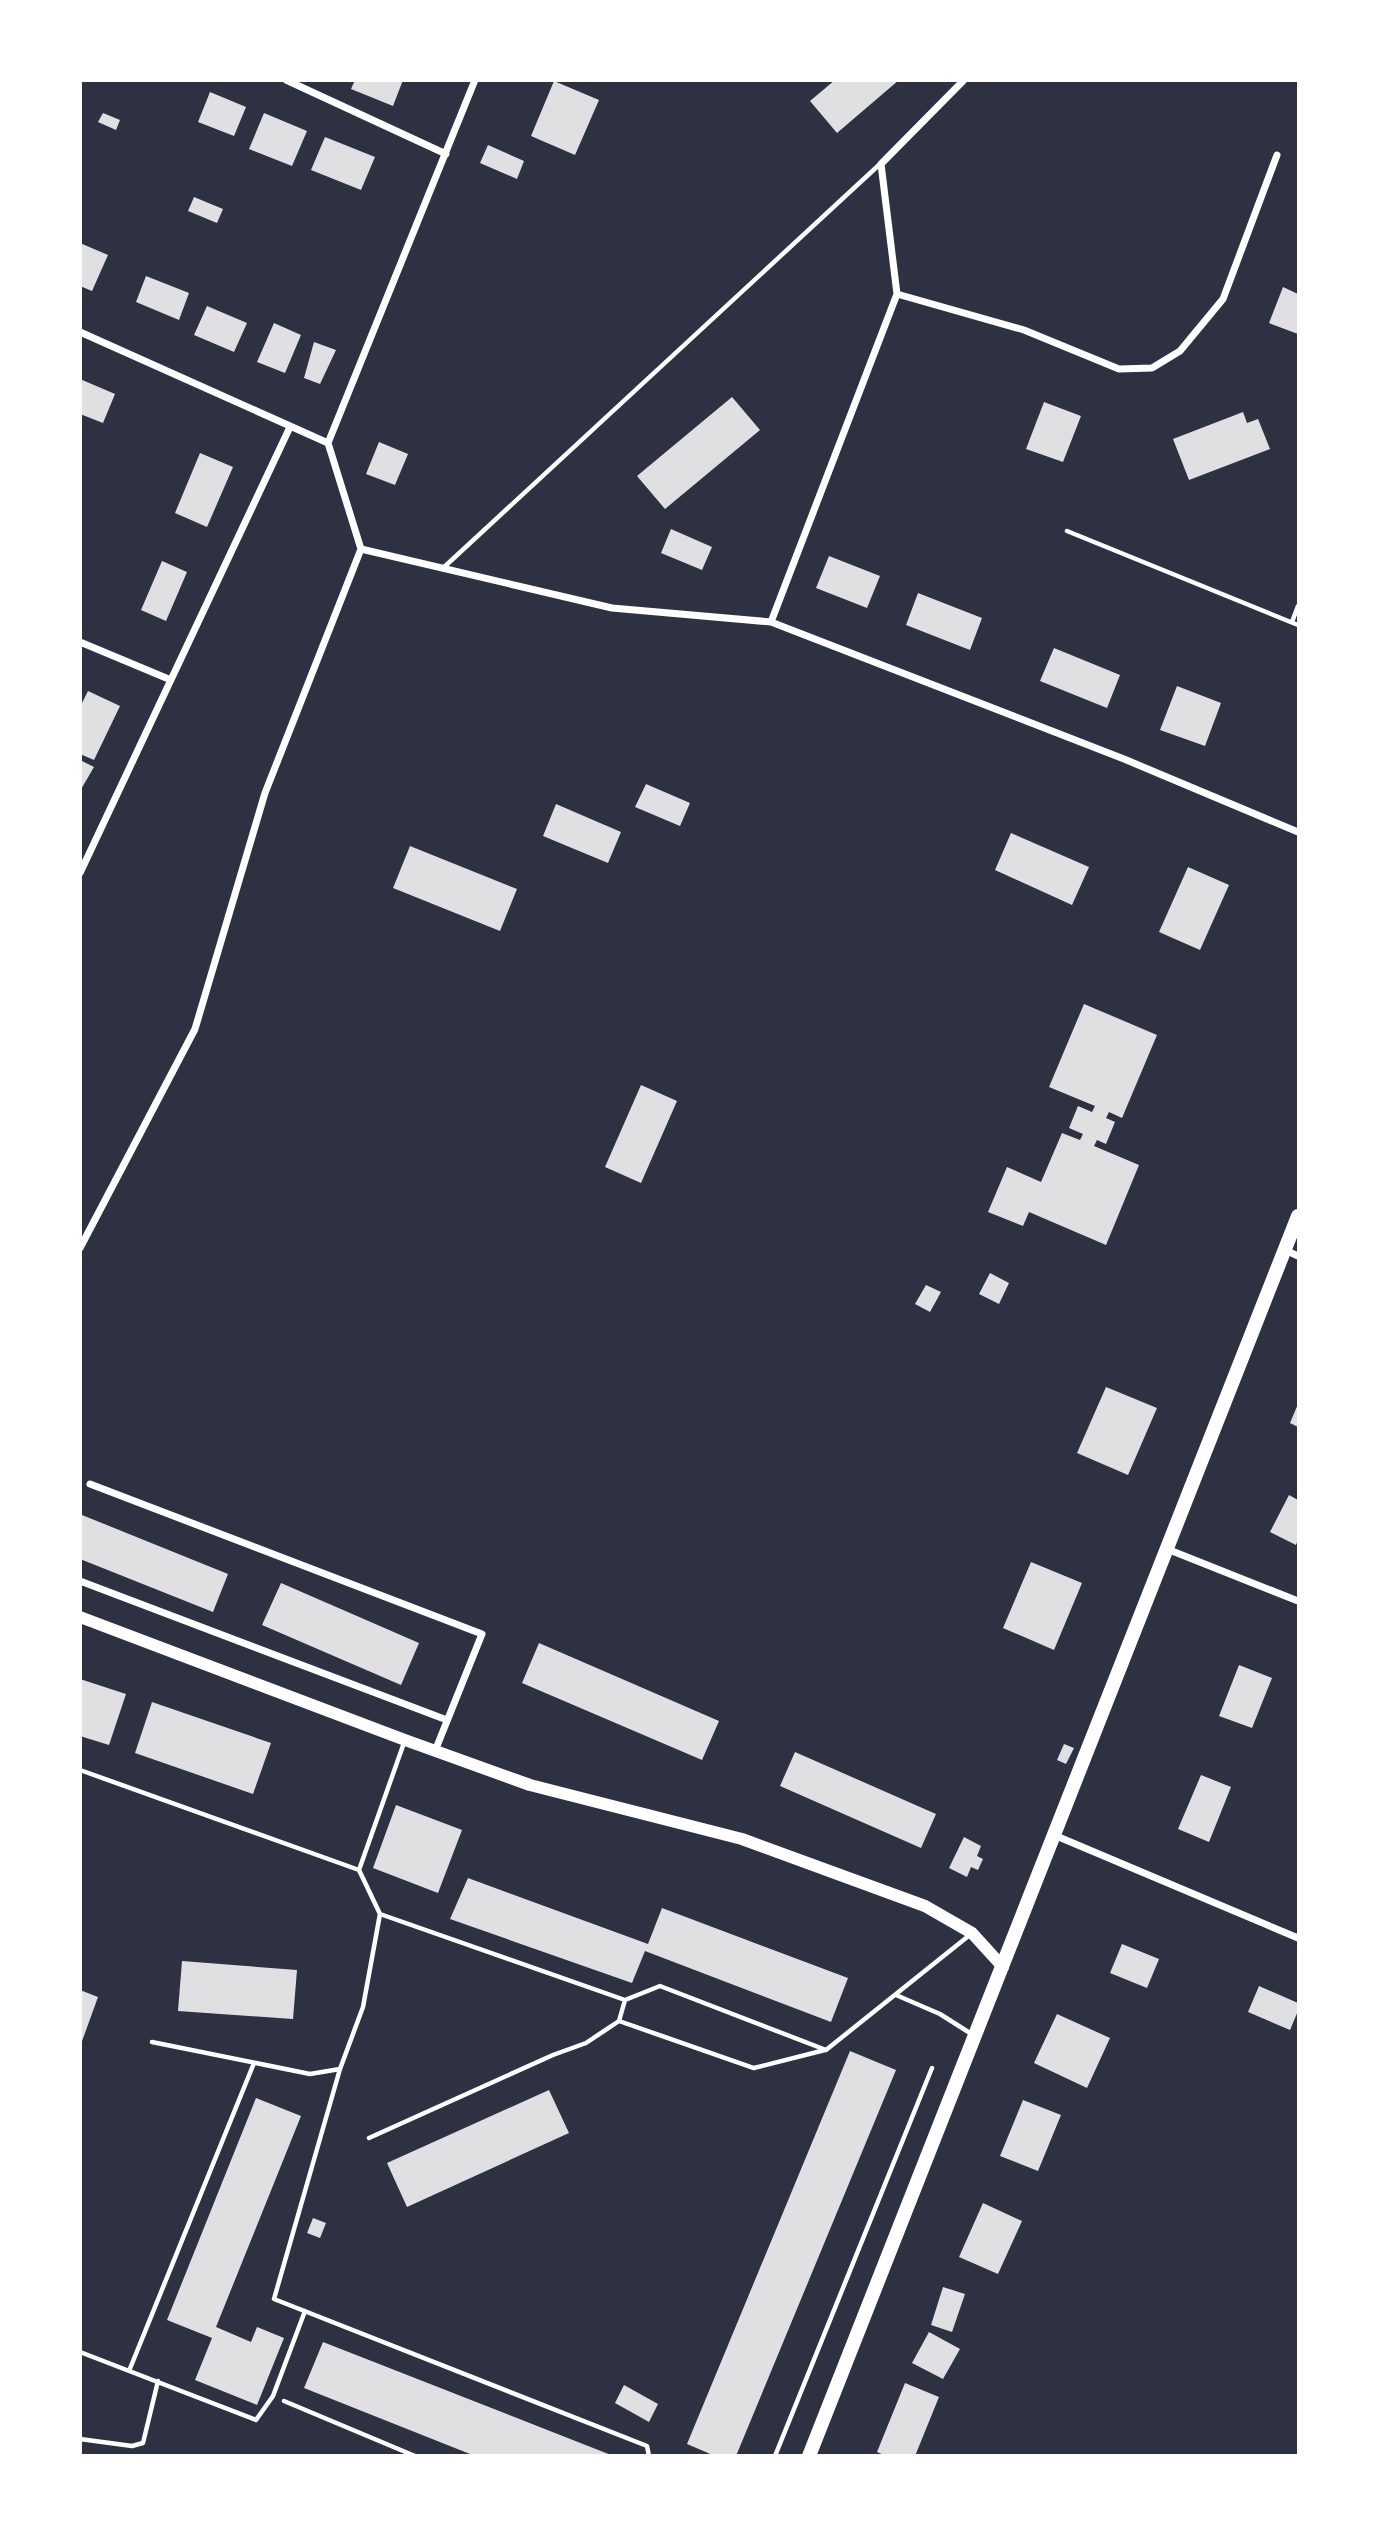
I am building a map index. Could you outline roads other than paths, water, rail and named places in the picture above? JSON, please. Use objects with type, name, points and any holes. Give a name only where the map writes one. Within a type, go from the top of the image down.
[{"type":"main road","points":[[809,2455],[976,2037],[1166,1548],[1292,1253],[1298,1216]]},
{"type":"street","points":[[286,80],[446,154]]},
{"type":"street","points":[[80,1248],[195,1029],[265,793],[361,549],[328,443],[475,80]]},
{"type":"street","points":[[771,622],[897,294],[881,163],[963,81]]},
{"type":"street","points":[[897,294],[1024,330],[1119,369],[1152,368],[1180,351],[1223,299],[1277,155]]},
{"type":"street","points":[[80,332],[328,443]]},
{"type":"street","points":[[80,873],[290,427]]},
{"type":"street","points":[[361,549],[612,608],[771,622],[1124,759],[1298,832]]},
{"type":"street","points":[[80,642],[171,680]]},
{"type":"street","points":[[90,1484],[482,1634],[435,1751]]},
{"type":"street","points":[[1166,1548],[1298,1601]]},
{"type":"street","points":[[80,1581],[447,1720]]},
{"type":"street","points":[[80,1617],[530,1785],[742,1839],[925,1906],[972,1933],[1003,1967]]},
{"type":"street","points":[[1054,1834],[1298,1938]]},
{"type":"lane","points":[[442,569],[881,163]]},
{"type":"lane","points":[[1067,531],[1298,625]]},
{"type":"lane","points":[[1292,622],[1298,606]]},
{"type":"lane","points":[[359,1870],[405,1740]]},
{"type":"lane","points":[[80,1770],[359,1870],[380,1914],[363,2007],[340,2069],[274,2299],[647,2446],[649,2455]]},
{"type":"lane","points":[[380,1914],[625,2000],[660,1986],[826,2050]]},
{"type":"lane","points":[[619,2021],[754,2068],[826,2050],[972,1933]]},
{"type":"lane","points":[[896,1995],[940,2014],[976,2037]]},
{"type":"lane","points":[[369,2138],[553,2055],[586,2043],[619,2021],[625,2000]]},
{"type":"lane","points":[[152,2042],[310,2074],[340,2069]]},
{"type":"lane","points":[[129,2371],[254,2063]]},
{"type":"lane","points":[[80,2352],[256,2420],[273,2396],[305,2311]]},
{"type":"lane","points":[[80,2439],[132,2446],[143,2443],[158,2381]]}]
